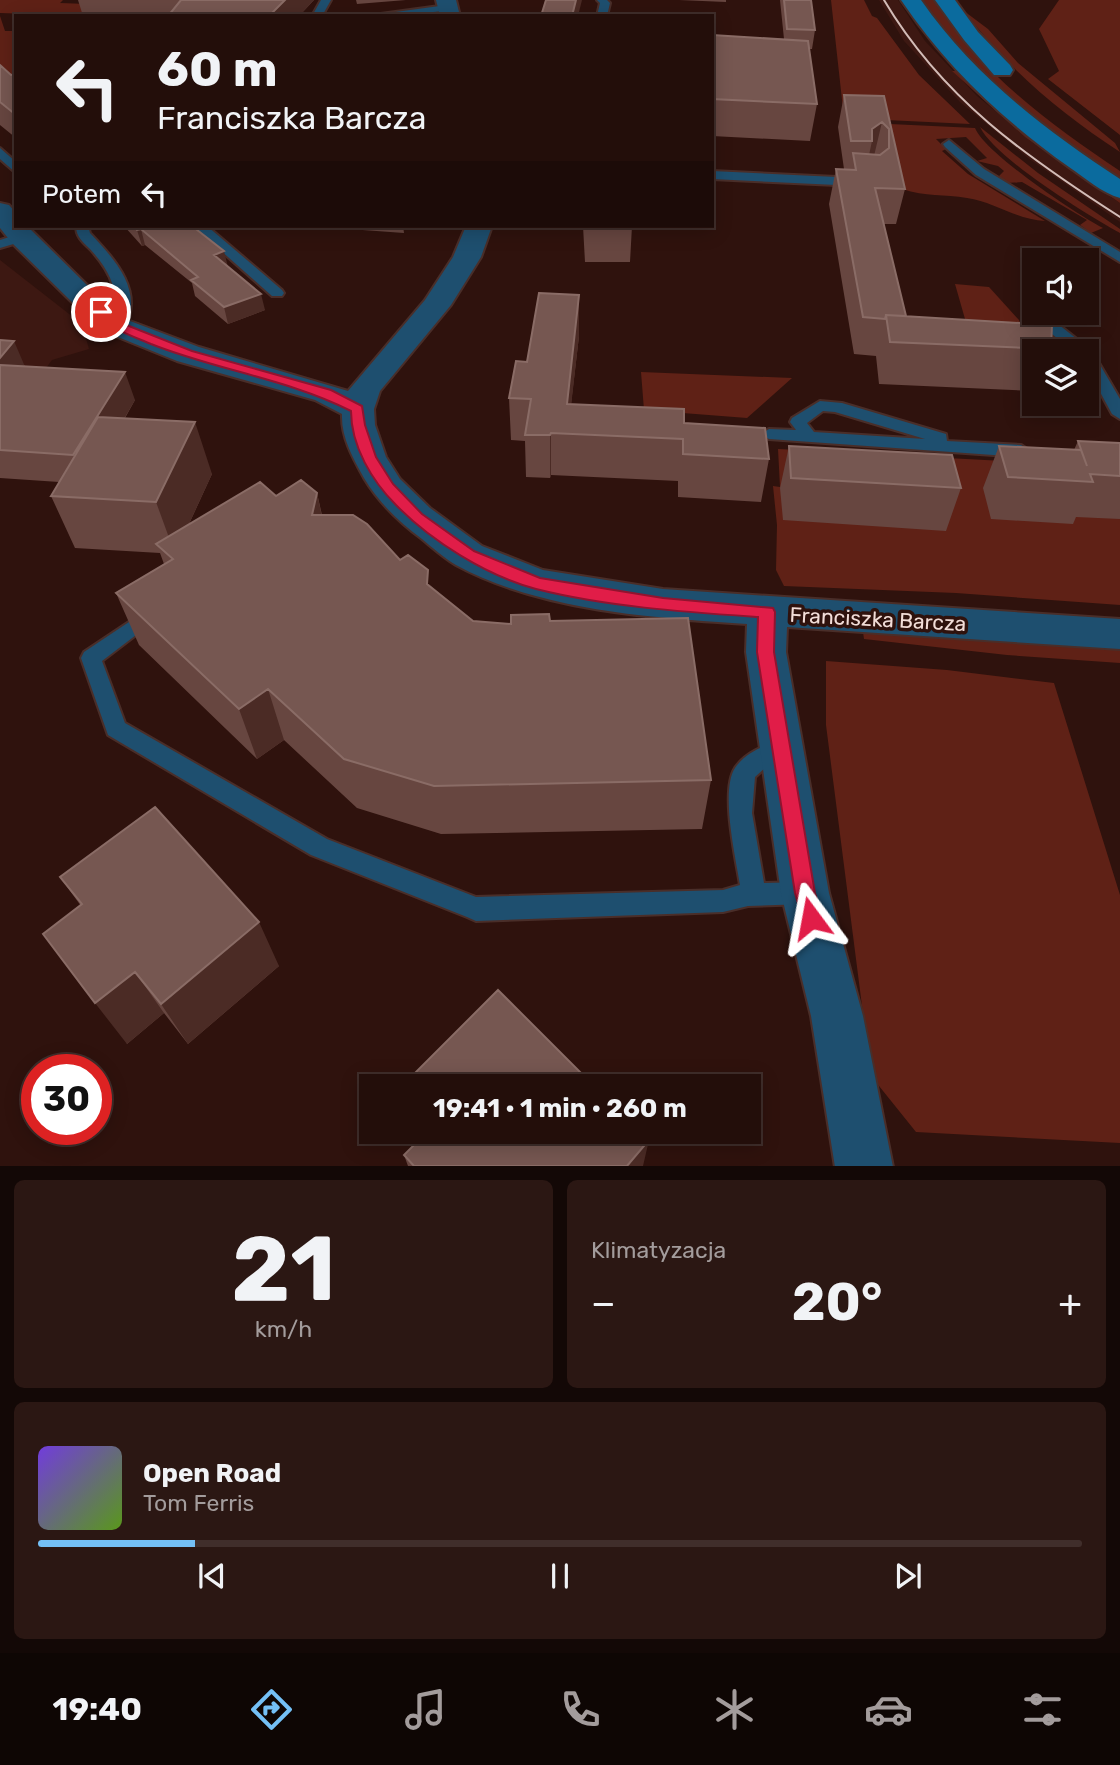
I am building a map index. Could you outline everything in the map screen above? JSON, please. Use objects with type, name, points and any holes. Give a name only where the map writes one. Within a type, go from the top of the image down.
[{"type":"main road","points":[[911,0],[926,24],[981,86],[1080,164],[1120,190]]},
{"type":"main road","points":[[945,0],[971,36],[1015,82]]},
{"type":"street","points":[[0,211],[11,241],[119,327],[188,354],[326,393],[358,409],[365,389],[436,305],[467,257],[478,228]]},
{"type":"street","name":"Franciszka Barcza","points":[[358,409],[358,425],[369,457],[387,487],[417,517],[469,555],[537,583],[663,604],[1120,634]]},
{"type":"street","points":[[767,612],[766,652],[805,893],[837,1016],[864,1166]]},
{"type":"lane","points":[[390,14],[447,8]]},
{"type":"lane","points":[[949,144],[970,164],[999,185],[1120,258]]},
{"type":"lane","points":[[0,152],[14,167]]},
{"type":"lane","points":[[714,175],[873,182]]},
{"type":"lane","points":[[79,228],[123,282],[126,306],[119,327]]},
{"type":"lane","points":[[201,228],[277,293]]},
{"type":"lane","points":[[1050,325],[1067,339]]},
{"type":"lane","points":[[1099,377],[1120,414]]},
{"type":"lane","points":[[809,437],[798,422],[820,406],[975,448]]},
{"type":"lane","points":[[769,434],[1041,452]]},
{"type":"lane","points":[[129,630],[90,658],[116,729],[319,847],[476,909],[723,901],[754,895],[805,893]]},
{"type":"lane","points":[[754,895],[740,813],[744,773],[761,758],[781,749]]},
{"type":"shaded area","points":[[0,0],[63,0],[60,3],[87,4],[88,14],[29,14],[0,13]]},
{"type":"shaded area","points":[[831,0],[864,0],[872,16],[877,18],[919,75],[970,124],[844,118]]},
{"type":"shaded area","points":[[879,0],[898,0],[925,41],[977,96],[1051,156],[1120,203],[1120,222],[1028,158],[960,102],[904,41]]},
{"type":"shaded area","points":[[920,0],[934,0],[952,26],[995,74],[1068,135],[1120,171],[1120,183],[1082,157],[970,66]]},
{"type":"shaded area","points":[[1059,0],[1120,0],[1120,135],[1048,79],[1059,71],[1039,29]]},
{"type":"shaded area","points":[[964,11],[988,29],[1018,63],[1115,143],[1120,152],[1055,105],[1017,71]]},
{"type":"shaded area","points":[[0,16],[5,31],[14,31],[14,74],[0,81]]},
{"type":"shaded area","points":[[952,71],[957,71],[1035,139],[1120,198],[1120,203],[1025,137]]},
{"type":"shaded area","points":[[890,124],[975,128],[996,153],[1013,167],[1103,228],[1091,233],[1080,225],[1087,220],[1022,182],[1007,183],[999,176],[1004,171],[998,166],[977,161],[987,158],[966,137],[936,139],[946,149],[942,151],[968,174],[1045,221],[1025,218],[977,200],[902,189]]},
{"type":"shaded area","points":[[980,127],[1038,173],[1120,229],[1120,233],[1065,200],[1022,169],[989,140]]},
{"type":"shaded area","points":[[0,260],[82,324],[89,349],[52,360],[0,430]]},
{"type":"shaded area","points":[[955,284],[989,287],[1019,320],[1027,339],[1022,339],[1022,344],[971,340]]},
{"type":"shaded area","points":[[641,372],[792,378],[747,418],[644,410]]},
{"type":"shaded area","points":[[778,449],[1120,467],[1120,605],[956,593],[784,586],[776,570],[777,525],[773,486],[780,487]]},
{"type":"shaded area","points":[[863,632],[1120,649],[1120,663],[1007,655],[864,639]]},
{"type":"shaded area","points":[[826,661],[947,670],[1054,683],[1120,895],[1120,1143],[916,1132],[871,1076],[826,725]]},
{"type":"building","points":[[181,0],[285,0],[271,14],[170,14]]},
{"type":"building","points":[[546,0],[576,0],[572,14],[542,14]]},
{"type":"building","points":[[784,0],[811,0],[815,30],[787,29]]},
{"type":"building","points":[[714,35],[808,41],[817,104],[714,99]]},
{"type":"building","points":[[0,65],[11,75],[14,74],[14,113],[0,102]]},
{"type":"building","points":[[844,95],[884,96],[905,189],[875,188],[906,316],[886,315],[885,319],[863,317],[836,169],[856,170],[853,153],[880,155],[889,148],[889,129],[882,122],[872,129],[872,141],[851,141]]},
{"type":"building","points":[[135,228],[195,228],[224,251],[214,255],[261,294],[224,307],[191,280],[198,277],[141,229]]},
{"type":"building","points":[[539,293],[579,295],[567,404],[684,409],[684,423],[765,428],[769,459],[683,454],[683,439],[551,433],[525,435],[531,399],[509,398],[516,361],[527,362]]},
{"type":"building","points":[[886,315],[1052,325],[1051,339],[1022,339],[1022,348],[890,342]]},
{"type":"building","points":[[0,340],[14,341],[0,358]]},
{"type":"building","points":[[0,365],[125,372],[73,455],[0,450]]},
{"type":"building","points":[[98,417],[195,422],[156,502],[51,496]]},
{"type":"building","points":[[1078,441],[1120,443],[1120,476],[1090,474],[1093,482],[1008,477],[999,446],[1081,450],[1087,466]]},
{"type":"building","points":[[789,446],[952,455],[961,488],[791,478]]},
{"type":"building","points":[[301,480],[317,493],[312,515],[353,515],[367,524],[400,560],[408,555],[428,570],[427,584],[473,621],[511,624],[511,615],[549,614],[550,621],[688,618],[711,780],[434,786],[344,759],[268,689],[239,709],[116,593],[173,559],[156,544],[260,482],[276,496]]},
{"type":"building","points":[[155,807],[259,922],[161,1004],[135,972],[95,1003],[43,934],[82,904],[60,877]]},
{"type":"building","points":[[498,990],[582,1074],[414,1074]]},
{"type":"building","points":[[415,1144],[646,1144],[627,1166],[414,1166],[404,1155]]},
{"type":"tram line","points":[[884,0],[932,67],[988,123],[1052,172],[1120,217]]},
{"type":"route","points":[[101,312],[119,327],[188,354],[254,375],[326,393],[358,409],[358,425],[369,457],[387,487],[417,517],[469,555],[537,583],[663,604],[767,612],[766,652],[811,918]]}]
